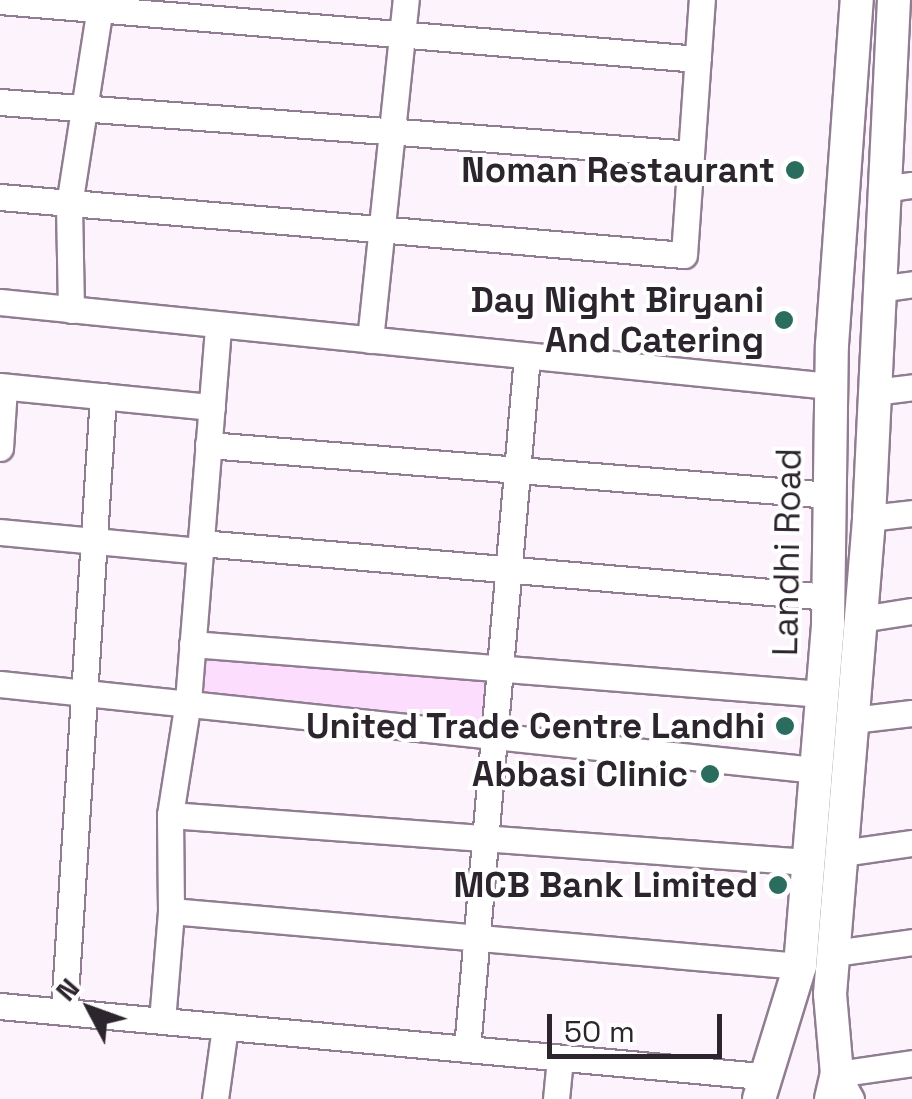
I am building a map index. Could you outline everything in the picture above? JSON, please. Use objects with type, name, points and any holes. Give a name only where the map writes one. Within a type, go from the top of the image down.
[{"type":"main road","name":"Landhi Road","points":[[760,1088],[774,1035],[800,966],[828,597],[830,386],[857,0]]},
{"type":"main road","name":"Landhi Road","points":[[839,1080],[834,953],[869,518],[878,290],[898,187],[901,89],[894,0]]},
{"type":"main road","points":[[832,345],[876,346]]},
{"type":"main road","points":[[830,419],[873,403]]},
{"type":"main road","points":[[774,1035],[808,1024],[839,1080]]},
{"type":"street","points":[[370,340],[406,0]]},
{"type":"street","points":[[0,198],[684,255],[702,0]]},
{"type":"street","points":[[0,1],[100,6],[401,39],[698,59]]},
{"type":"street","points":[[71,310],[69,205],[100,6]]},
{"type":"street","points":[[0,102],[691,154]]},
{"type":"street","points":[[878,290],[912,284]]},
{"type":"street","points":[[0,302],[830,386]]},
{"type":"street","points":[[162,1021],[171,911],[170,815],[188,701],[218,325]]},
{"type":"street","points":[[467,1049],[497,664],[510,570],[527,356]]},
{"type":"street","points":[[0,448],[2,386],[212,407]]},
{"type":"street","points":[[873,403],[912,388]]},
{"type":"street","points":[[64,1012],[103,396]]},
{"type":"street","points":[[208,445],[829,495]]},
{"type":"street","points":[[869,518],[912,513]]},
{"type":"street","points":[[0,532],[828,597]]},
{"type":"street","points":[[861,619],[912,612]]},
{"type":"street","points":[[192,644],[497,664],[822,694]]},
{"type":"street","points":[[0,684],[494,733],[816,770]]},
{"type":"street","points":[[852,720],[912,713]]},
{"type":"street","points":[[170,815],[807,862]]},
{"type":"street","points":[[842,852],[912,843]]},
{"type":"street","points":[[171,911],[800,966]]},
{"type":"street","points":[[834,953],[912,942]]},
{"type":"street","points":[[0,1006],[560,1058],[760,1088]]},
{"type":"street","points":[[214,1099],[225,1027]]},
{"type":"street","points":[[556,1099],[560,1058]]},
{"type":"street","points":[[839,1080],[912,1063]]},
{"type":"shaded area","points":[[192,644],[497,664],[494,733],[188,701]]},
{"type":"place","name":"Noman Restaurant","points":[[795,170]]},
{"type":"place","name":"Day Night Biryani And Catering","points":[[784,320]]},
{"type":"place","name":"United Trade Centre Landhi","points":[[785,726]]},
{"type":"place","name":"Abbasi Clinic","points":[[710,774]]},
{"type":"place","name":"MCB Bank Limited","points":[[778,885]]}]
